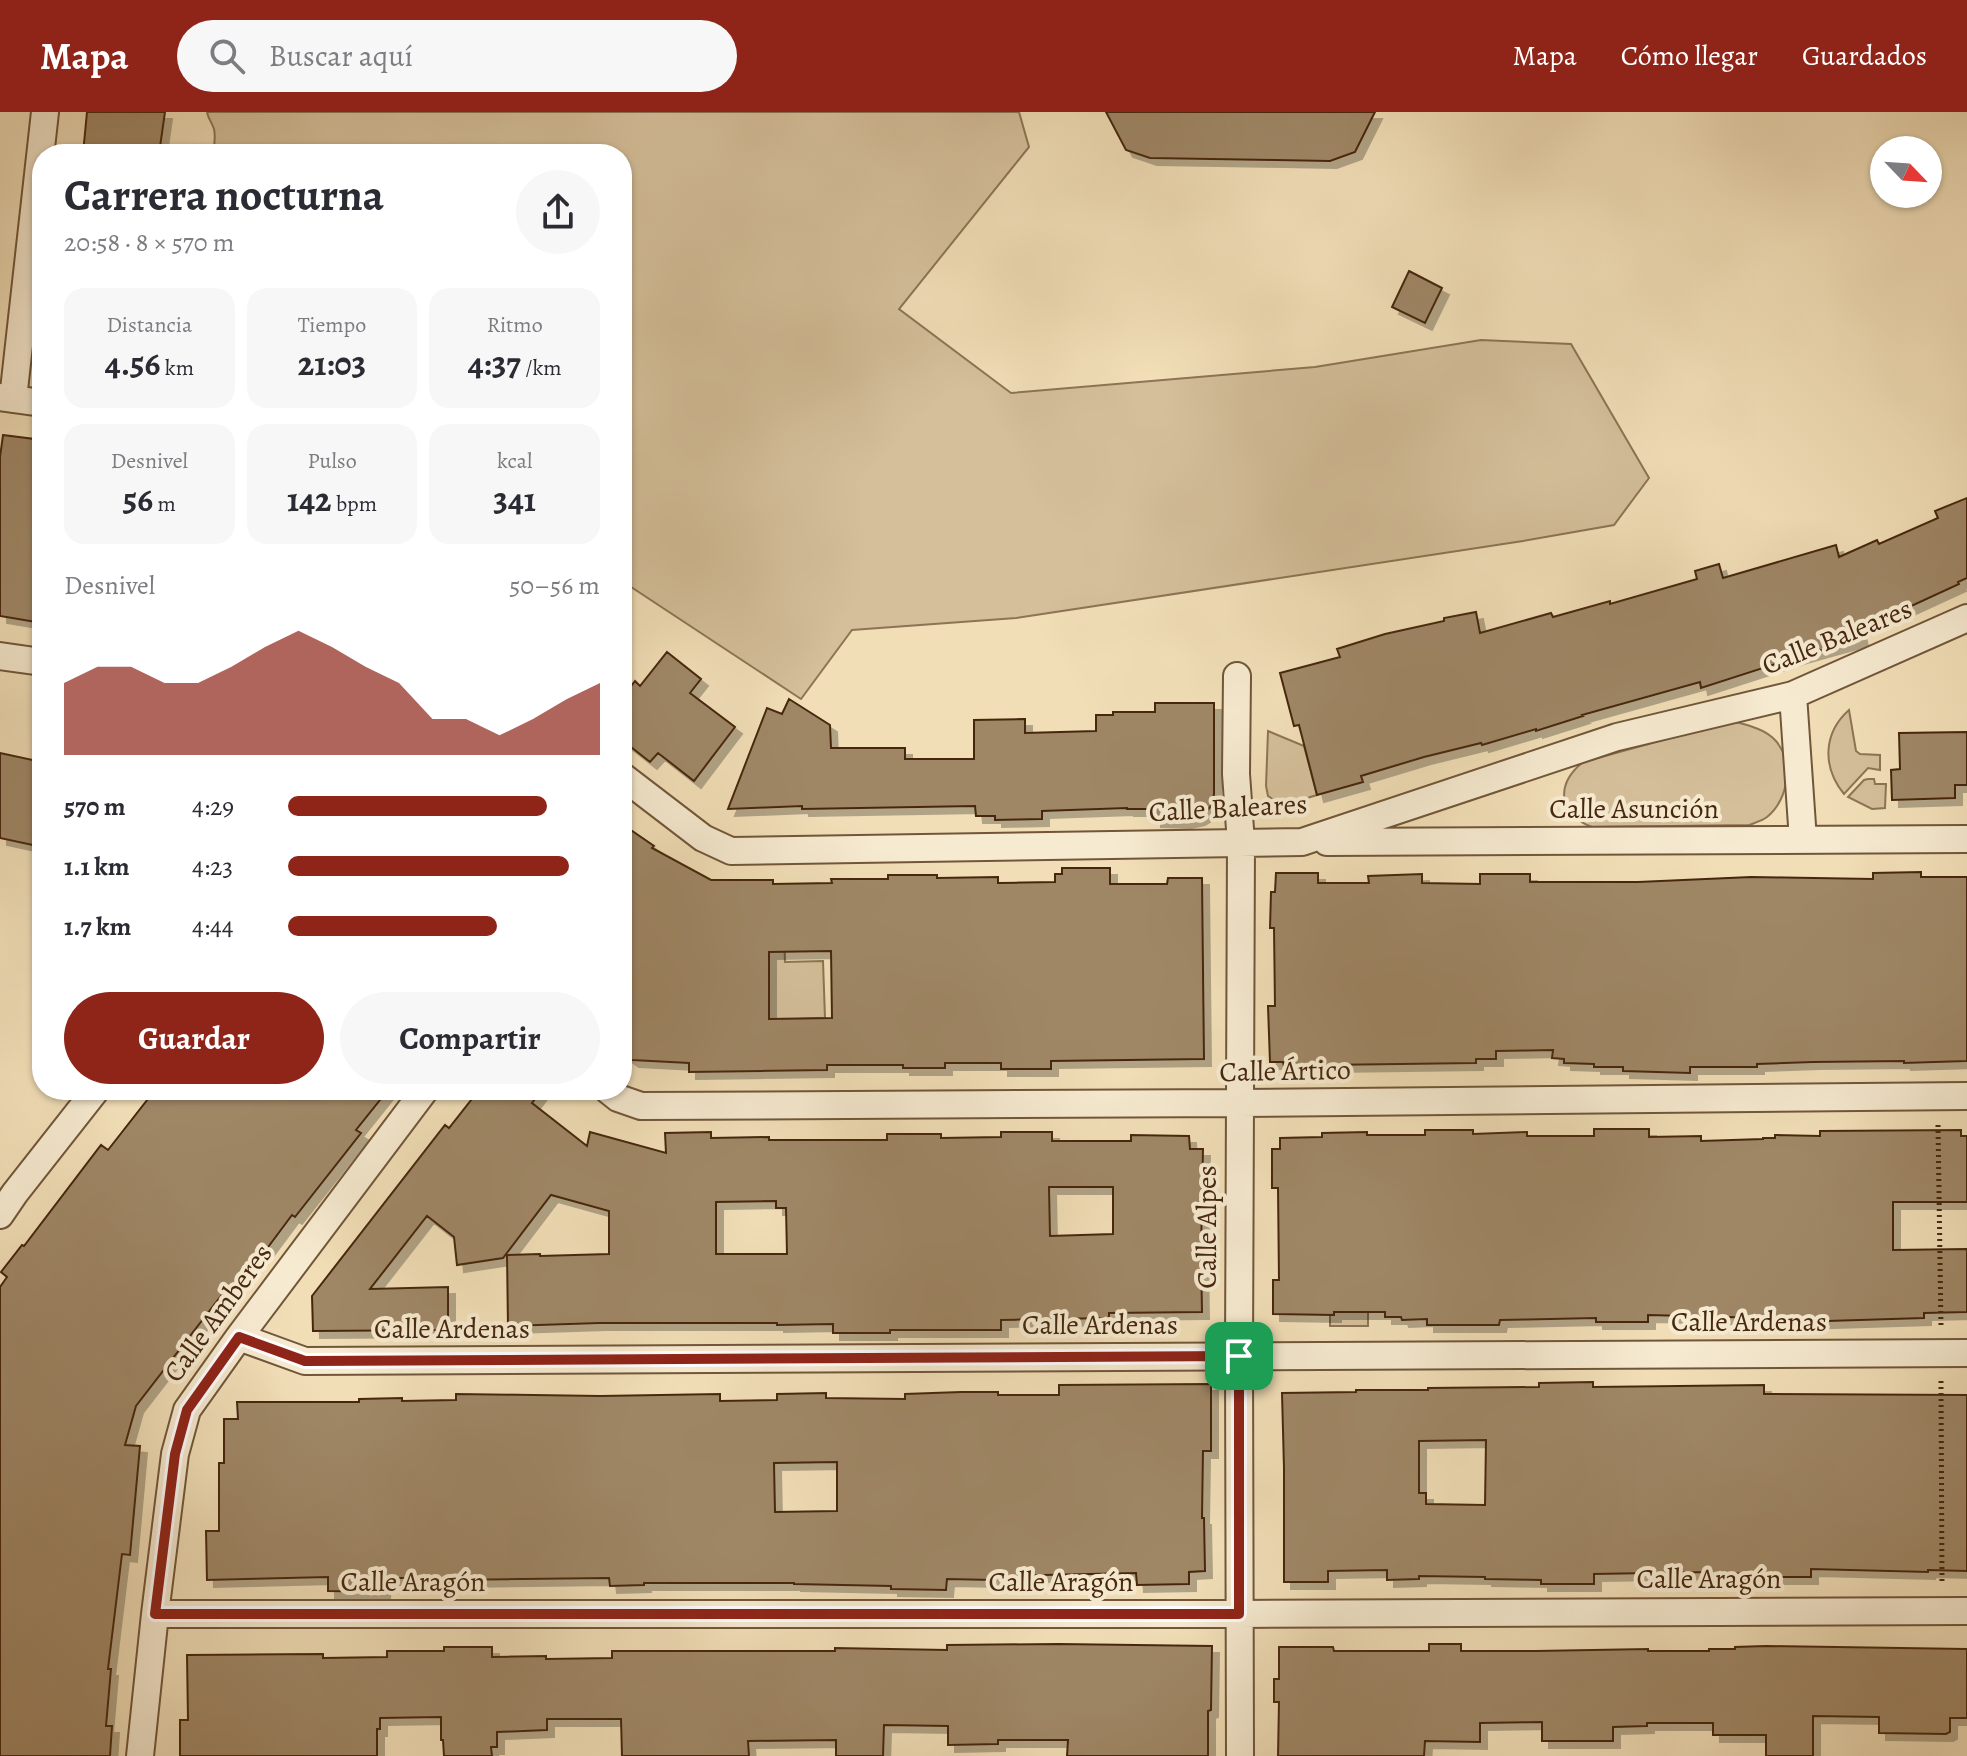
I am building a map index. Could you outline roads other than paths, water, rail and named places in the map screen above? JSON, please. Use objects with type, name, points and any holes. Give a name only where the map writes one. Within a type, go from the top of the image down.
[{"type":"street","points":[[41,144],[45,112]]},
{"type":"street","points":[[32,207],[6,398],[32,402]]},
{"type":"street","name":"Calle Baleares","points":[[632,784],[703,838],[731,851],[1302,842],[1617,737],[1793,695],[1967,618]]},
{"type":"street","points":[[0,656],[32,661]]},
{"type":"street","name":"Calle Alpes","points":[[1237,676],[1236,774],[1241,843],[1240,1756]]},
{"type":"street","points":[[1793,695],[1803,840]]},
{"type":"street","name":"Calle Asunción","points":[[1302,842],[1967,839]]},
{"type":"street","name":"Calle Ártico","points":[[624,1100],[641,1106],[1967,1096]]},
{"type":"street","points":[[0,1215],[8,1189],[87,1100]]},
{"type":"street","name":"Calle Amberes","points":[[140,1756],[175,1454],[187,1410],[417,1100]]},
{"type":"street","name":"Calle Ardenas","points":[[239,1337],[305,1361],[1967,1353]]},
{"type":"street","name":"Calle Aragón","points":[[155,1614],[1967,1611]]}]
